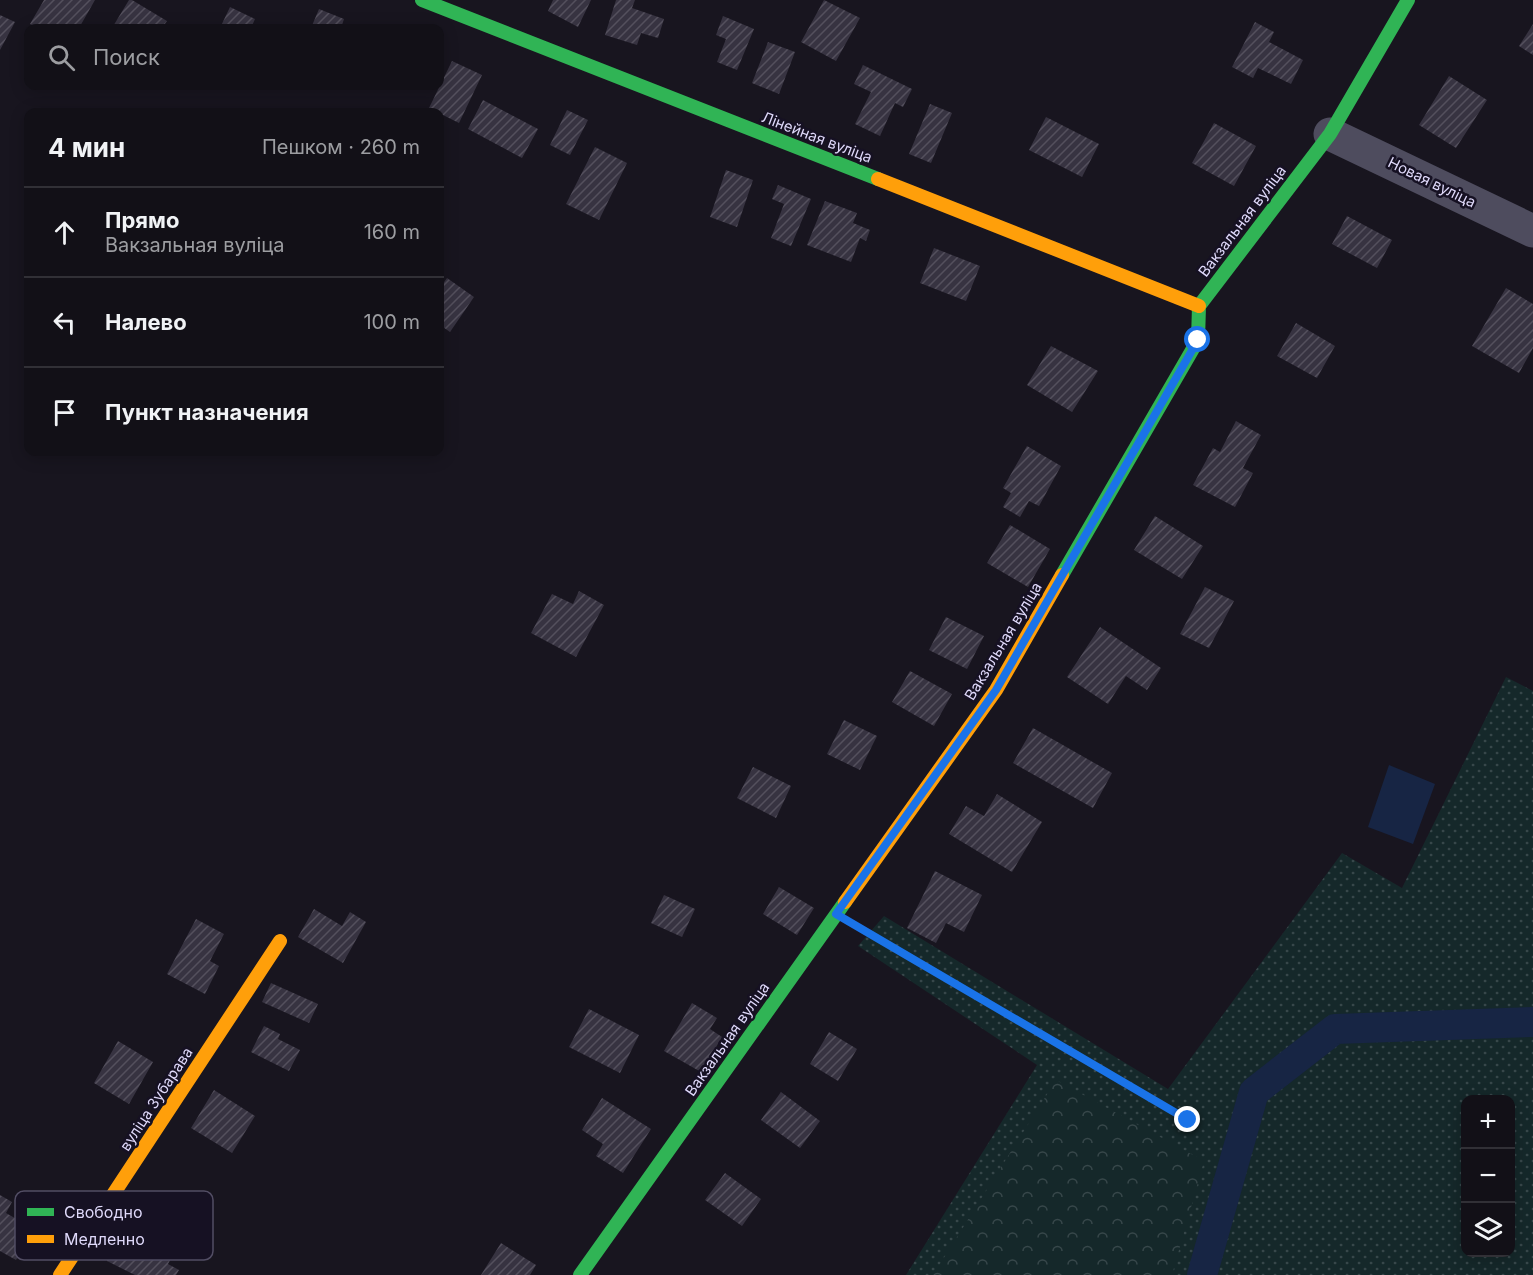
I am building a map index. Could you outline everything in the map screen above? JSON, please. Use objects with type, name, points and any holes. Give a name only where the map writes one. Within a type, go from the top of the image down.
[{"type":"street","name":"Лінейная вуліца","points":[[422,0],[1199,306]]},
{"type":"street","name":"Вакзальная вуліца","points":[[580,1275],[996,690],[1198,340],[1199,306],[1330,134],[1408,0]]},
{"type":"street","name":"Новая вуліца","points":[[1330,134],[1533,231]]},
{"type":"street","name":"вуліца Зубарава","points":[[115,1191],[280,941]]},
{"type":"street","name":"вуліца Зубарава","points":[[60,1275],[70,1260]]},
{"type":"path","points":[[836,914],[1188,1120]]},
{"type":"green space","points":[[1506,677],[1533,691],[1533,1275],[906,1275],[1037,1065],[858,946],[884,916],[1168,1089],[1342,853],[1402,888]]},
{"type":"green space","points":[[1056,1080],[1204,1161],[1172,1275],[933,1275]]},
{"type":"water","points":[[1389,765],[1435,784],[1413,844],[1368,827]]},
{"type":"building","points":[[44,0],[95,0],[81,24],[30,24]]},
{"type":"building","points":[[129,0],[167,21],[165,24],[114,24]]},
{"type":"building","points":[[553,0],[591,0],[578,27],[548,11]]},
{"type":"building","points":[[616,0],[635,0],[632,8],[664,19],[658,38],[641,33],[637,45],[605,35]]},
{"type":"building","points":[[824,0],[860,18],[836,61],[801,42]]},
{"type":"building","points":[[230,7],[255,19],[253,24],[222,24]]},
{"type":"building","points":[[319,9],[344,19],[342,24],[313,24]]},
{"type":"building","points":[[0,15],[15,22],[0,50]]},
{"type":"building","points":[[723,16],[754,29],[737,70],[717,62],[726,39],[716,35]]},
{"type":"building","points":[[1255,22],[1274,32],[1269,42],[1303,60],[1291,84],[1258,68],[1253,78],[1232,67]]},
{"type":"building","points":[[1533,24],[1533,55],[1519,46]]},
{"type":"building","points":[[768,42],[795,52],[779,94],[752,83]]},
{"type":"building","points":[[452,61],[482,75],[459,123],[444,116],[444,108],[429,108],[438,90],[444,90],[444,77]]},
{"type":"building","points":[[863,65],[912,89],[903,107],[895,103],[880,136],[855,124],[871,92],[854,84]]},
{"type":"building","points":[[1449,76],[1487,100],[1456,148],[1419,125]]},
{"type":"building","points":[[483,100],[538,129],[522,158],[468,129]]},
{"type":"building","points":[[930,104],[952,113],[931,163],[909,154]]},
{"type":"building","points":[[567,110],[588,120],[570,155],[550,145]]},
{"type":"building","points":[[1046,117],[1099,144],[1082,177],[1029,150]]},
{"type":"building","points":[[1214,123],[1256,146],[1234,186],[1192,163]]},
{"type":"building","points":[[595,147],[627,163],[599,220],[566,204]]},
{"type":"building","points":[[726,170],[753,180],[737,227],[710,217]]},
{"type":"building","points":[[778,185],[811,199],[791,246],[771,238],[784,204],[772,199]]},
{"type":"building","points":[[825,201],[857,213],[853,223],[870,230],[866,241],[860,238],[851,262],[807,245]]},
{"type":"building","points":[[1347,216],[1392,240],[1377,268],[1332,244]]},
{"type":"building","points":[[934,248],[980,266],[966,301],[920,283]]},
{"type":"building","points":[[447,278],[474,297],[450,332],[444,328],[444,282]]},
{"type":"building","points":[[1506,288],[1533,304],[1533,348],[1519,373],[1472,346]]},
{"type":"building","points":[[1296,323],[1335,346],[1317,378],[1277,356]]},
{"type":"building","points":[[1051,346],[1098,371],[1072,412],[1027,385]]},
{"type":"building","points":[[1236,421],[1261,435],[1243,468],[1253,473],[1235,507],[1193,485],[1213,448],[1220,452]]},
{"type":"building","points":[[1027,446],[1061,466],[1039,506],[1029,501],[1020,517],[1003,507],[1011,493],[1003,488]]},
{"type":"building","points":[[1155,516],[1203,546],[1182,579],[1134,550]]},
{"type":"building","points":[[1010,525],[1050,549],[1028,587],[987,563]]},
{"type":"building","points":[[1205,587],[1234,601],[1209,648],[1180,634]]},
{"type":"building","points":[[579,591],[604,605],[576,657],[531,633],[552,594],[573,604]]},
{"type":"building","points":[[946,617],[984,636],[967,669],[929,650]]},
{"type":"building","points":[[1100,627],[1161,668],[1147,690],[1126,676],[1108,704],[1067,677]]},
{"type":"building","points":[[910,671],[952,694],[934,726],[892,702]]},
{"type":"building","points":[[844,720],[877,736],[860,770],[827,754]]},
{"type":"building","points":[[1033,728],[1112,773],[1093,808],[1013,763]]},
{"type":"building","points":[[753,767],[791,786],[776,818],[737,798]]},
{"type":"building","points":[[997,794],[1042,822],[1012,872],[949,834],[966,806],[984,816]]},
{"type":"building","points":[[935,871],[982,895],[964,932],[946,923],[936,943],[907,928]]},
{"type":"building","points":[[779,887],[814,908],[797,935],[763,914]]},
{"type":"building","points":[[664,895],[695,909],[682,937],[651,923]]},
{"type":"building","points":[[314,909],[342,926],[350,912],[366,922],[343,963],[298,937]]},
{"type":"building","points":[[196,919],[224,934],[210,961],[219,966],[205,994],[167,974]]},
{"type":"building","points":[[271,983],[318,1004],[309,1023],[262,1002]]},
{"type":"building","points":[[692,1003],[717,1018],[710,1029],[722,1037],[701,1072],[664,1051]]},
{"type":"building","points":[[589,1009],[639,1035],[620,1073],[569,1047]]},
{"type":"building","points":[[264,1026],[280,1034],[278,1039],[300,1050],[289,1071],[251,1052]]},
{"type":"building","points":[[829,1032],[857,1049],[838,1081],[810,1064]]},
{"type":"building","points":[[118,1041],[153,1062],[129,1104],[94,1083]]},
{"type":"building","points":[[214,1090],[255,1116],[232,1153],[191,1128]]},
{"type":"building","points":[[781,1092],[820,1121],[800,1148],[761,1120]]},
{"type":"building","points":[[602,1098],[651,1129],[623,1173],[596,1156],[603,1144],[582,1130]]},
{"type":"building","points":[[725,1173],[761,1199],[742,1226],[705,1200]]},
{"type":"building","points":[[0,1195],[12,1202],[6,1213],[15,1218],[15,1259],[0,1251]]},
{"type":"building","points":[[501,1243],[536,1265],[530,1275],[481,1275]]},
{"type":"building","points":[[170,1260],[168,1264],[179,1270],[176,1275],[135,1275],[107,1261]]},
{"type":"waterway","points":[[1202,1275],[1254,1092],[1335,1029],[1533,1022]]},
{"type":"traffic: fast","points":[[422,0],[878,179]]},
{"type":"traffic: fast","points":[[1062,575],[1198,340],[1199,306],[1330,134],[1408,0]]},
{"type":"traffic: fast","points":[[580,1275],[845,902]]},
{"type":"traffic: slow","points":[[878,179],[1199,306]]},
{"type":"traffic: slow","points":[[845,902],[996,690],[1062,575]]},
{"type":"traffic: slow","points":[[115,1191],[280,941]]},
{"type":"traffic: slow","points":[[60,1275],[70,1260]]},
{"type":"route","points":[[1188,1120],[836,914],[996,690],[1198,340]]}]
